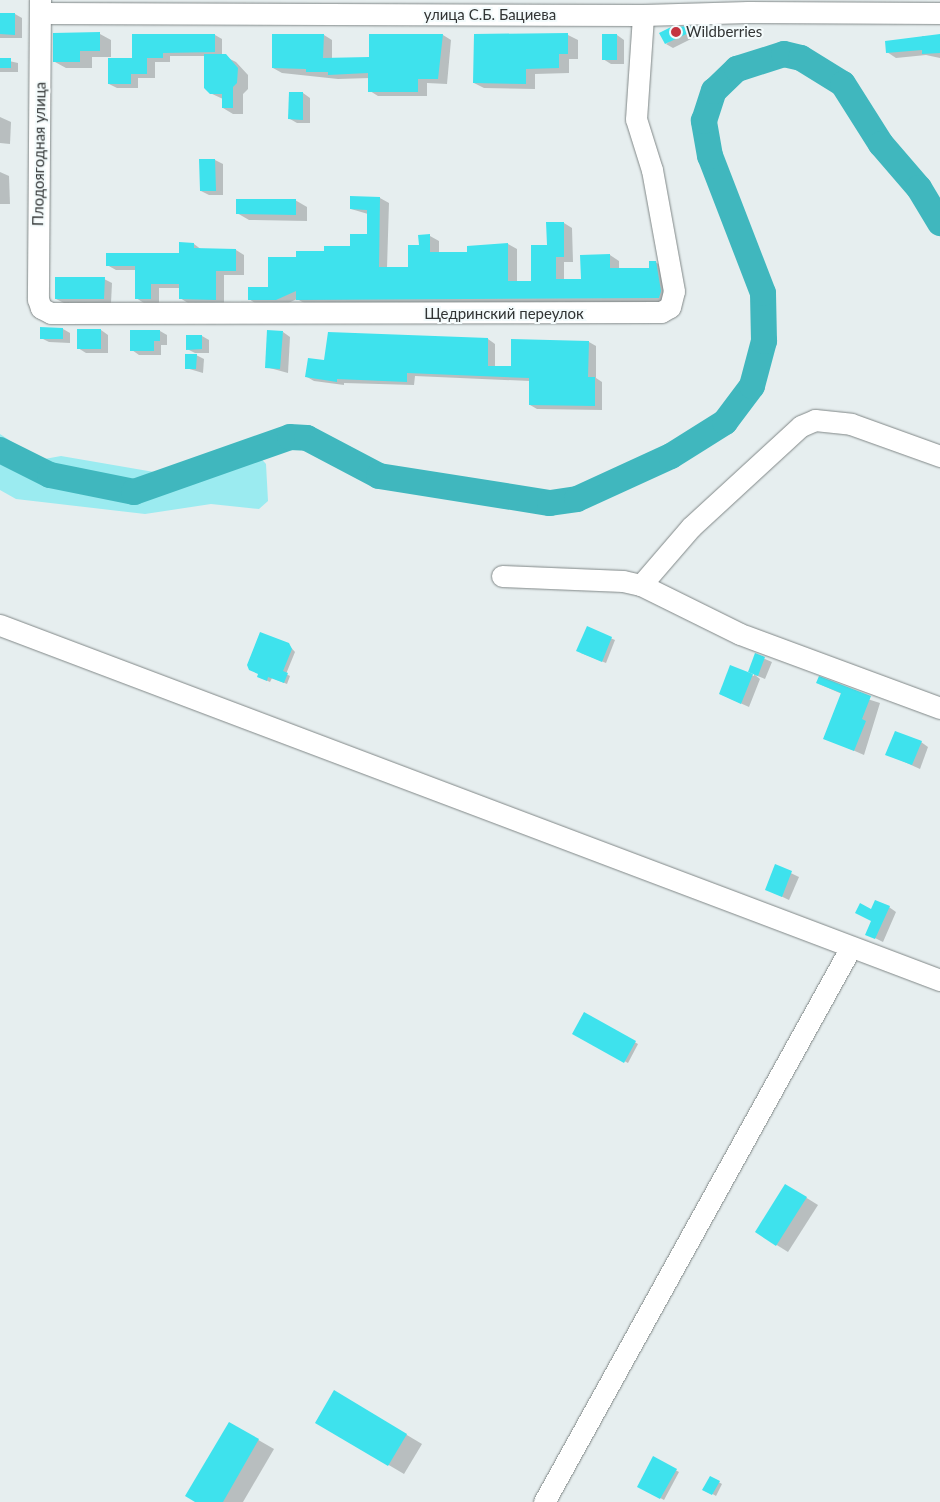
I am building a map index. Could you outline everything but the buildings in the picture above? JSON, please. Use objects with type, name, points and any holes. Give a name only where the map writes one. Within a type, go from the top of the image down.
[{"type":"street","name":"улица С.Б. Бациева","points":[[41,7],[642,16],[748,12],[940,13]]},
{"type":"street","name":"Плодоягодная улица","points":[[41,7],[38,299],[41,308]]},
{"type":"street","name":"Щедринский переулок","points":[[41,308],[51,313],[661,312],[670,307],[674,291],[652,170],[636,119],[642,16]]},
{"type":"street","points":[[641,585],[691,527],[801,426],[815,420],[851,424],[940,456]]},
{"type":"street","points":[[502,576],[624,581],[641,585],[740,634],[940,708]]},
{"type":"street","points":[[0,625],[940,980]]},
{"type":"street","points":[[544,1502],[851,946]]},
{"type":"shaded area","points":[[0,434],[39,460],[61,456],[154,472],[246,442],[266,464],[268,501],[259,509],[211,504],[145,514],[16,499],[0,490]]},
{"type":"waterway","points":[[0,450],[50,475],[134,492],[290,437],[307,438],[379,476],[550,503],[577,499],[671,456],[725,422],[752,386],[764,341],[763,293],[710,156],[704,121],[714,91],[737,69],[784,54],[801,58],[843,84],[881,144],[919,188],[940,223]]},
{"type":"place","name":"Wildberries","points":[[676,32]]}]
